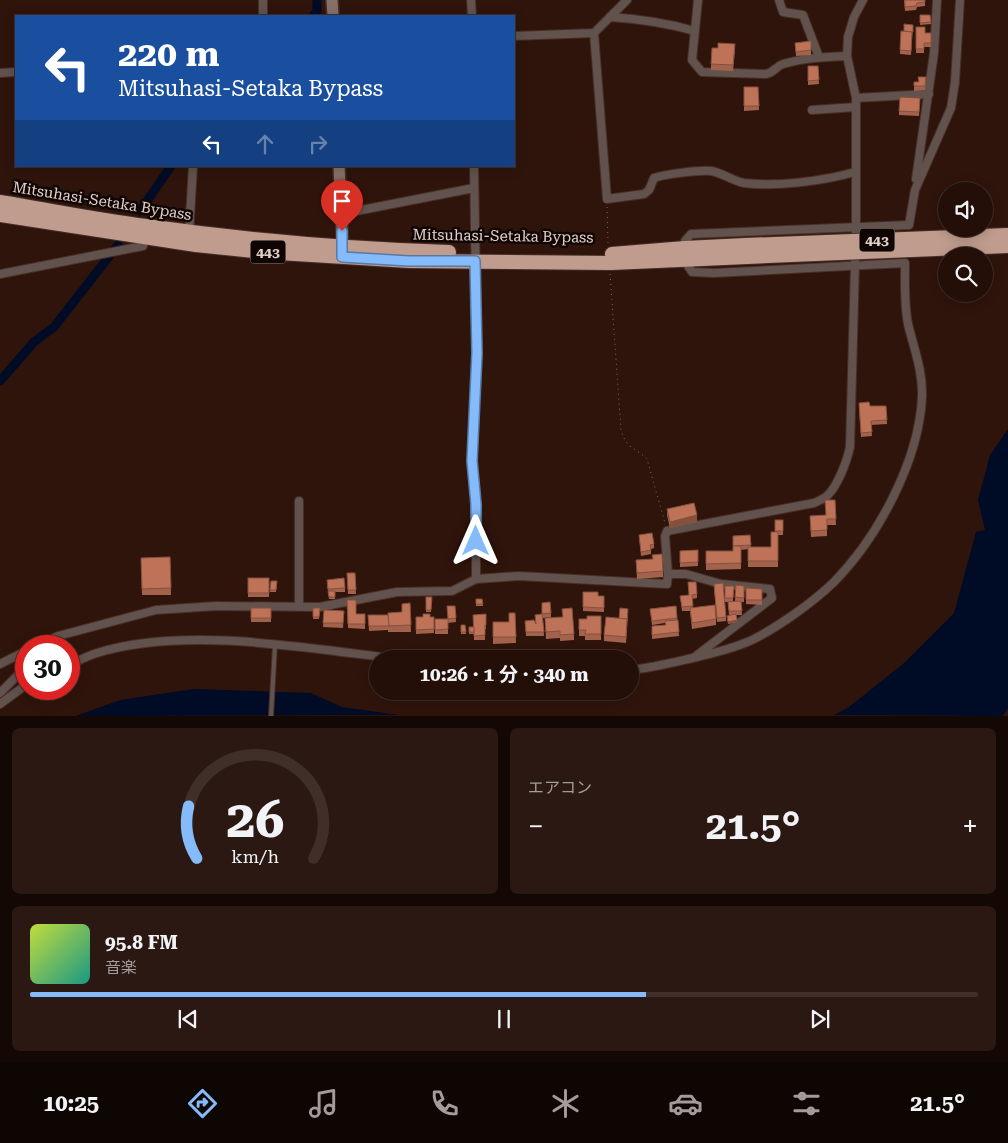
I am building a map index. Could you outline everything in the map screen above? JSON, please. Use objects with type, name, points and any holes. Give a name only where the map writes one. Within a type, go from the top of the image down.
[{"type":"highway","name":"Mitsuhasi-Setaka Bypass","points":[[0,202],[145,226],[188,238]]},
{"type":"highway","name":"Mitsuhasi-Setaka Bypass","points":[[0,215],[145,239],[188,238],[343,252],[409,261],[475,257],[609,258],[746,251],[1008,246]]},
{"type":"highway","name":"Mitsuhasi-Setaka Bypass","points":[[746,251],[1008,235]]},
{"type":"main road","points":[[332,0],[333,15]]},
{"type":"main road","points":[[339,167],[343,252]]},
{"type":"street","points":[[263,0],[263,15]]},
{"type":"street","points":[[471,0],[472,15]]},
{"type":"street","points":[[515,36],[594,33],[627,0]]},
{"type":"street","points":[[698,0],[692,60],[702,72],[766,74],[773,73],[780,65],[819,57],[847,56]]},
{"type":"street","points":[[779,0],[783,12],[803,15],[819,57]]},
{"type":"street","points":[[62,635],[156,610],[216,606],[320,607],[397,592],[452,591],[476,579],[519,576],[667,584],[665,536],[667,531],[814,503],[826,497],[832,490],[848,459],[850,447],[856,228],[856,98],[847,56],[848,37],[854,17],[863,0]]},
{"type":"street","points":[[639,669],[679,662],[729,649],[755,639],[805,605],[834,582],[859,552],[884,513],[902,478],[916,435],[922,399],[922,376],[908,324],[905,301],[905,264],[929,94],[938,0]]},
{"type":"street","points":[[915,190],[951,108],[955,82],[960,0]]},
{"type":"street","points":[[610,17],[667,23],[695,31]]},
{"type":"street","points":[[594,33],[607,199],[644,194],[649,190],[654,178],[662,175],[711,171],[742,183],[772,184],[831,178],[855,172]]},
{"type":"street","points":[[0,73],[15,72]]},
{"type":"street","points":[[856,98],[929,94]]},
{"type":"street","points":[[812,110],[856,107]]},
{"type":"street","points":[[188,238],[194,167]]},
{"type":"street","points":[[474,167],[477,353],[472,461],[476,504],[476,579]]},
{"type":"street","points":[[341,214],[474,188]]},
{"type":"street","points":[[905,264],[714,273],[692,272],[688,266],[685,241],[691,234],[909,225]]},
{"type":"street","points":[[0,274],[143,246],[145,239]]},
{"type":"street","points":[[299,500],[299,606]]},
{"type":"street","points":[[668,574],[686,574],[722,584],[770,590],[772,598],[694,657]]},
{"type":"street","points":[[80,661],[96,654],[131,645],[172,641],[275,645],[369,656]]},
{"type":"street","points":[[0,664],[15,656]]},
{"type":"street","points":[[0,693],[15,678]]},
{"type":"street","points":[[0,704],[15,693]]},
{"type":"lane","points":[[271,716],[275,645]]},
{"type":"path","points":[[607,199],[609,258],[621,430],[628,446],[642,453],[647,459],[667,531]]},
{"type":"water","points":[[1008,429],[1008,708],[1003,716],[834,715],[849,707],[904,663],[954,613],[976,532],[985,530],[978,500],[990,455]]},
{"type":"water","points":[[194,689],[311,693],[342,707],[399,715],[76,716],[120,700]]},
{"type":"building","points":[[905,0],[925,0],[925,2],[917,3],[916,6],[905,7]]},
{"type":"building","points":[[920,15],[930,15],[931,22],[920,23]]},
{"type":"building","points":[[904,24],[913,25],[913,32],[904,31]]},
{"type":"building","points":[[916,27],[925,27],[925,33],[931,33],[931,43],[924,43],[924,49],[916,49]]},
{"type":"building","points":[[901,31],[912,32],[911,51],[900,50]]},
{"type":"building","points":[[811,41],[811,50],[796,52],[795,43]]},
{"type":"building","points":[[718,43],[735,44],[733,65],[711,64],[712,48],[718,48]]},
{"type":"building","points":[[808,66],[818,66],[819,80],[808,81]]},
{"type":"building","points":[[918,77],[926,77],[925,86],[914,86],[914,82],[919,82]]},
{"type":"building","points":[[744,87],[758,87],[759,106],[744,106]]},
{"type":"building","points":[[900,97],[920,98],[919,112],[899,111]]},
{"type":"building","points":[[869,402],[870,406],[886,406],[887,420],[871,421],[872,432],[861,433],[859,403]]},
{"type":"building","points":[[825,500],[835,500],[836,519],[827,519],[827,530],[811,531],[810,516],[826,515]]},
{"type":"building","points":[[694,503],[697,515],[670,522],[667,509]]},
{"type":"building","points":[[775,520],[783,520],[783,531],[775,531]]},
{"type":"building","points":[[771,532],[778,532],[778,561],[748,561],[748,547],[771,547]]},
{"type":"building","points":[[652,533],[654,544],[650,545],[651,550],[641,552],[639,535]]},
{"type":"building","points":[[750,535],[751,545],[733,546],[733,536]]},
{"type":"building","points":[[733,546],[741,546],[741,563],[706,564],[706,551],[733,551]]},
{"type":"building","points":[[698,550],[698,562],[680,563],[680,551]]},
{"type":"building","points":[[662,554],[663,571],[637,573],[636,560],[653,559],[652,555]]},
{"type":"building","points":[[170,557],[171,588],[142,589],[141,558]]},
{"type":"building","points":[[347,573],[355,573],[356,590],[348,590]]},
{"type":"building","points":[[248,578],[269,578],[269,593],[248,593]]},
{"type":"building","points":[[344,578],[345,588],[328,589],[327,580]]},
{"type":"building","points":[[271,581],[277,581],[276,590],[270,590]]},
{"type":"building","points":[[688,582],[696,582],[697,594],[692,595],[693,606],[682,607],[680,596],[689,595]]},
{"type":"building","points":[[723,583],[726,617],[717,618],[714,584]]},
{"type":"building","points":[[736,585],[744,586],[744,598],[735,597]]},
{"type":"building","points":[[725,586],[734,586],[733,598],[725,598]]},
{"type":"building","points":[[746,588],[762,589],[762,600],[746,600]]},
{"type":"building","points":[[328,591],[335,591],[335,597],[329,597]]},
{"type":"building","points":[[583,592],[598,592],[598,596],[604,596],[604,608],[583,607]]},
{"type":"building","points":[[426,597],[432,597],[431,610],[426,610]]},
{"type":"building","points":[[476,599],[482,599],[483,604],[476,604]]},
{"type":"building","points":[[347,600],[356,600],[356,614],[365,614],[365,624],[348,624]]},
{"type":"building","points":[[741,601],[742,611],[729,611],[728,602]]},
{"type":"building","points":[[550,602],[551,613],[542,614],[542,603]]},
{"type":"building","points":[[410,603],[411,625],[388,626],[388,613],[402,612],[402,604]]},
{"type":"building","points":[[715,605],[716,619],[692,623],[690,608]]},
{"type":"building","points":[[447,606],[455,606],[456,618],[448,619]]},
{"type":"building","points":[[676,606],[677,618],[652,621],[650,609]]},
{"type":"building","points":[[251,608],[271,608],[271,618],[251,618]]},
{"type":"building","points":[[313,608],[320,608],[319,617],[313,617]]},
{"type":"building","points":[[572,608],[574,634],[560,635],[560,631],[546,632],[545,618],[563,617],[562,609]]},
{"type":"building","points":[[620,608],[628,609],[627,622],[627,619],[619,619]]},
{"type":"building","points":[[324,610],[344,611],[343,623],[323,623]]},
{"type":"building","points":[[509,613],[515,613],[516,637],[493,637],[493,622],[509,622]]},
{"type":"building","points":[[423,614],[430,614],[430,617],[434,617],[434,629],[416,630],[416,617],[423,617]]},
{"type":"building","points":[[486,614],[485,635],[474,636],[473,615]]},
{"type":"building","points":[[542,614],[544,632],[526,632],[525,621],[534,620],[536,624],[535,615]]},
{"type":"building","points":[[736,614],[737,620],[728,622],[727,616]]},
{"type":"building","points":[[368,615],[388,615],[389,626],[369,626]]},
{"type":"building","points":[[587,616],[601,616],[601,634],[585,634],[586,630],[579,630],[579,619],[587,619]]},
{"type":"building","points":[[606,617],[627,619],[626,637],[604,635]]},
{"type":"building","points":[[435,619],[448,619],[448,629],[435,630]]},
{"type":"building","points":[[678,620],[679,632],[652,635],[652,626],[666,625],[665,621]]},
{"type":"building","points":[[461,625],[465,625],[466,632],[461,632]]},
{"type":"building","points":[[469,627],[474,627],[474,632],[469,632]]},
{"type":"waterway","points":[[314,15],[317,11],[317,0]]},
{"type":"waterway","points":[[140,211],[170,167]]},
{"type":"waterway","points":[[0,381],[34,342],[54,327],[118,245]]},
{"type":"route","points":[[342,231],[342,257],[409,261],[475,261],[477,353],[472,461],[476,504],[476,541]]}]
